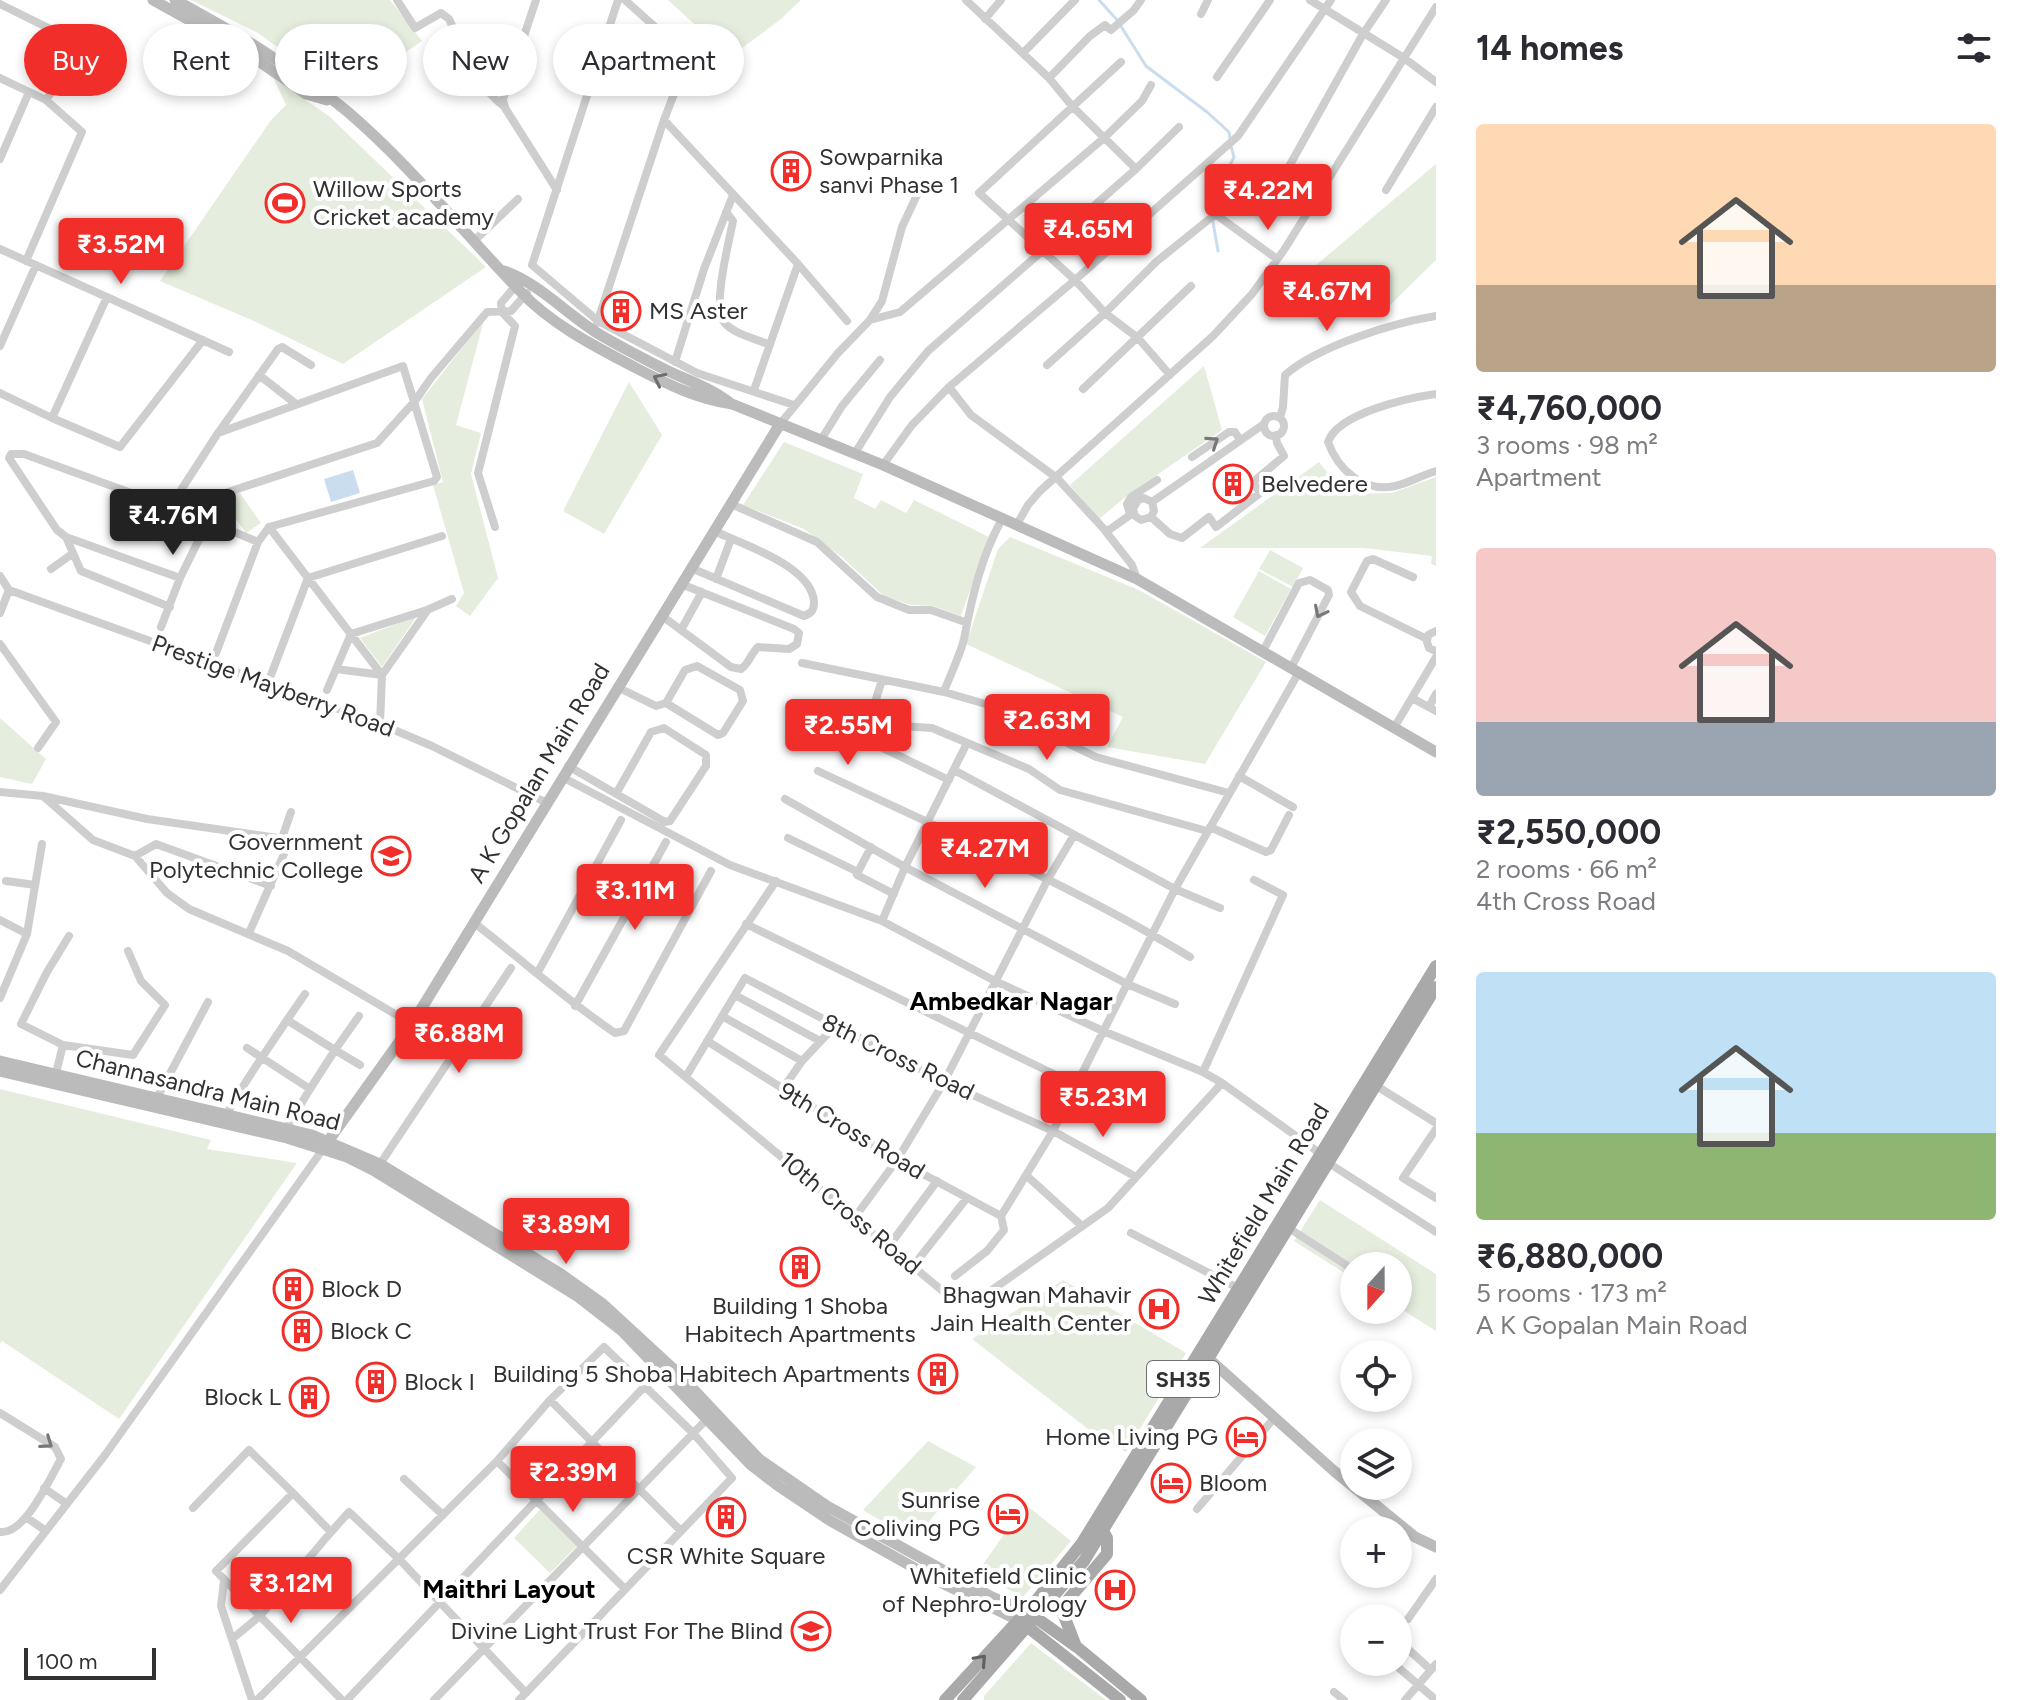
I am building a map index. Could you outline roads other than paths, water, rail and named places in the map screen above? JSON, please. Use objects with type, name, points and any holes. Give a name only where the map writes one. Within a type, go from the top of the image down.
[{"type":"main road","name":"Whitefield Main Road","points":[[1027,1619],[1084,1561],[1103,1531],[1287,1227],[1436,966]]},
{"type":"main road","name":"Whitefield Main Road","points":[[1027,1619],[1082,1543],[1238,1288],[1375,1085],[1436,987]]},
{"type":"main road","points":[[1167,1419],[1194,1374],[1205,1364]]},
{"type":"main road","points":[[1077,1647],[1061,1608],[1107,1554],[1107,1538],[1103,1531]]},
{"type":"main road","points":[[1027,1619],[1077,1647],[1141,1700]]},
{"type":"main road","points":[[1027,1619],[1120,1700]]},
{"type":"main road","name":"SH35","points":[[945,1700],[1027,1619]]},
{"type":"main road","name":"SH35","points":[[963,1700],[1027,1619]]},
{"type":"street","points":[[153,0],[243,50],[306,94],[332,101]]},
{"type":"street","points":[[175,0],[249,40],[347,112],[422,184],[503,270],[519,282],[535,286],[593,331],[697,373],[794,405]]},
{"type":"street","points":[[410,0],[399,4],[415,28],[441,13],[449,19],[476,75],[492,98],[505,108],[557,190]]},
{"type":"street","points":[[505,108],[505,94],[536,0]]},
{"type":"street","points":[[593,331],[532,265],[618,0]]},
{"type":"street","points":[[593,331],[684,68],[683,52],[625,0]]},
{"type":"street","points":[[966,0],[1049,78],[1072,106],[1136,169]]},
{"type":"street","points":[[985,19],[1001,0]]},
{"type":"street","points":[[1023,53],[1075,0]]},
{"type":"street","points":[[1049,78],[1090,36],[1105,25],[1111,30],[1141,0]]},
{"type":"street","points":[[1201,14],[1208,0]]},
{"type":"street","points":[[1217,77],[1270,0]]},
{"type":"street","points":[[1310,0],[1404,58],[1436,82]]},
{"type":"street","points":[[883,465],[912,425],[949,387],[1238,136],[1331,0]]},
{"type":"street","points":[[1282,179],[1363,34],[1386,0]]},
{"type":"street","points":[[0,4],[82,47],[46,100]]},
{"type":"street","points":[[1016,526],[1036,495],[1213,336],[1252,294],[1436,7]]},
{"type":"street","points":[[1121,62],[979,193],[1075,280],[1105,313],[1138,338],[1170,375]]},
{"type":"street","points":[[0,78],[24,90]]},
{"type":"street","points":[[870,320],[900,312],[1104,138],[1142,101],[1151,85]]},
{"type":"street","points":[[0,159],[27,96]]},
{"type":"street","points":[[26,261],[82,132],[38,96]]},
{"type":"street","points":[[1386,190],[1436,107]]},
{"type":"street","points":[[664,120],[847,321]]},
{"type":"street","points":[[855,453],[890,397],[928,351],[1136,169],[1179,127]]},
{"type":"street","points":[[780,424],[838,353],[870,320],[882,301],[902,227],[923,182]]},
{"type":"street","points":[[675,362],[704,269],[733,195]]},
{"type":"street","points":[[475,240],[518,199]]},
{"type":"street","points":[[726,212],[733,221],[720,316],[726,325],[770,345]]},
{"type":"street","points":[[1047,365],[1156,262],[1207,219],[1218,216],[1277,259]]},
{"type":"street","points":[[0,249],[229,352]]},
{"type":"street","points":[[754,390],[798,264]]},
{"type":"street","points":[[0,346],[36,265]]},
{"type":"street","points":[[519,282],[525,296],[710,389],[732,404],[883,465],[1137,579],[1436,752]]},
{"type":"street","points":[[495,527],[478,473],[515,326],[502,312],[501,303],[519,282]]},
{"type":"street","points":[[161,627],[180,578],[208,521],[213,499],[377,443],[487,312],[511,311],[535,286]]},
{"type":"street","points":[[1083,389],[1191,286]]},
{"type":"street","points":[[872,293],[882,301]]},
{"type":"street","points":[[52,418],[107,297]]},
{"type":"street","points":[[1151,517],[1170,534],[1182,538],[1209,517],[1216,527],[1260,493],[1253,482],[1284,456],[1276,435],[1284,426],[1280,418],[1285,375],[1341,344],[1373,332],[1436,316]]},
{"type":"street","points":[[0,393],[120,447],[203,340]]},
{"type":"street","points":[[170,507],[280,347],[311,365]]},
{"type":"street","points":[[821,440],[842,406],[880,360]]},
{"type":"street","points":[[216,653],[258,542],[269,527],[434,481],[437,477],[403,366],[218,433]]},
{"type":"street","points":[[259,375],[296,404]]},
{"type":"street","points":[[949,387],[971,415],[1057,478],[1106,532],[1132,565],[1137,579]]},
{"type":"street","points":[[1436,394],[1371,411],[1342,424],[1334,430],[1328,442],[1348,474],[1368,486],[1395,486],[1436,471]]},
{"type":"street","points":[[1152,502],[1264,424],[1270,416],[1280,418]]},
{"type":"street","name":"A K Gopalan Main Road","points":[[325,1144],[412,1024],[545,802],[780,424]]},
{"type":"street","points":[[1264,424],[1267,433],[1276,435]]},
{"type":"street","points":[[1192,457],[1229,432],[1235,432],[1240,440]]},
{"type":"street","points":[[180,578],[66,537],[57,530],[9,458],[11,454],[24,454],[258,542]]},
{"type":"street","points":[[1152,502],[1154,511],[1151,517],[1141,520],[1132,514],[1127,504],[1131,497],[1157,480]]},
{"type":"street","points":[[1106,532],[1132,514],[1138,500],[1144,498],[1152,502]]},
{"type":"street","points":[[731,504],[817,542],[877,597],[909,610],[931,610],[965,622]]},
{"type":"street","points":[[944,692],[964,639],[965,622],[988,544],[1002,519]]},
{"type":"street","points":[[269,527],[382,675]]},
{"type":"street","points":[[691,568],[804,616],[810,614],[815,606],[812,591],[801,575],[714,531]]},
{"type":"street","points":[[308,578],[442,536]]},
{"type":"street","points":[[66,537],[81,571],[170,607]]},
{"type":"street","points":[[716,579],[731,539]]},
{"type":"street","points":[[51,569],[72,554]]},
{"type":"street","points":[[1413,577],[1373,559],[1367,561],[1351,592],[1352,597],[1360,606],[1427,639]]},
{"type":"street","points":[[0,576],[9,590],[0,613]]},
{"type":"street","points":[[271,675],[308,578]]},
{"type":"street","points":[[955,1276],[995,1244],[1004,1230],[1001,1216],[1053,1131],[1175,889],[1295,670],[1329,595],[1328,590],[1310,580],[1299,583],[1263,651]]},
{"type":"street","points":[[662,616],[731,667],[741,669],[758,647],[789,649],[797,644],[799,633],[794,629],[681,584]]},
{"type":"street","name":"Prestige Mayberry Road","points":[[9,590],[380,724],[545,802]]},
{"type":"street","points":[[681,630],[702,592]]},
{"type":"street","points":[[327,690],[351,634],[452,599]]},
{"type":"street","points":[[380,724],[382,675],[427,610]]},
{"type":"street","points":[[1427,639],[1436,631]]},
{"type":"street","points":[[1394,728],[1436,654],[1429,648],[1427,639]]},
{"type":"street","points":[[0,644],[56,722],[38,748]]},
{"type":"street","points":[[802,663],[944,692],[989,705],[1096,757],[1229,793]]},
{"type":"street","points":[[617,687],[656,706],[666,703],[685,670],[697,666],[740,690],[743,701],[723,733],[718,735],[666,703]]},
{"type":"street","points":[[336,669],[382,675]]},
{"type":"street","points":[[882,680],[871,715],[874,721],[884,725],[932,728],[1029,769],[1060,790],[1208,829],[1266,852],[1271,850],[1291,811],[1239,776]]},
{"type":"street","points":[[1412,698],[1432,709],[1436,694]]},
{"type":"street","points":[[806,711],[949,780]]},
{"type":"street","points":[[565,772],[616,794],[665,822],[670,821],[706,766],[706,755],[664,728],[658,728],[651,732],[616,794]]},
{"type":"street","points":[[882,921],[905,867],[967,743]]},
{"type":"street","points":[[954,770],[1175,889],[1220,908]]},
{"type":"street","points":[[818,771],[1048,879],[1190,957]]},
{"type":"street","points":[[565,772],[730,865],[882,921],[995,981],[1103,1031],[1203,1072],[1324,1159],[1436,1232]]},
{"type":"street","points":[[0,792],[43,796],[147,819],[285,839],[288,845],[249,933]]},
{"type":"street","points":[[43,796],[93,840],[135,856],[167,893],[189,909],[288,951],[412,1024]]},
{"type":"street","points":[[785,799],[905,867],[1127,984],[1175,1004]]},
{"type":"street","points":[[282,838],[291,812]]},
{"type":"street","points":[[538,972],[621,820]]},
{"type":"street","points":[[855,1217],[897,1160],[944,1082],[1048,879],[1074,835]]},
{"type":"street","points":[[788,838],[858,872],[857,875],[894,894]]},
{"type":"street","points":[[575,1006],[666,842]]},
{"type":"street","points":[[0,998],[27,934],[42,844]]},
{"type":"street","points":[[135,856],[156,844],[271,886]]},
{"type":"street","points":[[858,872],[871,847]]},
{"type":"street","points":[[473,922],[538,972],[575,1006],[615,1033],[624,1031],[711,871]]},
{"type":"street","points":[[1203,1072],[1283,895],[1254,880]]},
{"type":"street","points":[[6,881],[35,885]]},
{"type":"street","points":[[776,881],[746,924],[1111,1102]]},
{"type":"street","points":[[0,920],[27,934]]},
{"type":"street","name":"10th Cross Road","points":[[746,924],[659,1055],[687,1075],[951,1298],[972,1301],[982,1297],[1108,1208],[1222,1083]]},
{"type":"street","points":[[69,936],[21,1024],[63,1045],[133,1055],[165,1005],[141,981],[128,951]]},
{"type":"street","points":[[380,1164],[511,968]]},
{"type":"street","name":"8th Cross Road","points":[[735,995],[745,978],[944,1082],[1053,1131],[1136,1177]]},
{"type":"street","points":[[227,1114],[305,994]]},
{"type":"street","points":[[687,1075],[735,995],[820,1041]]},
{"type":"street","points":[[157,1098],[208,1002]]},
{"type":"street","points":[[286,1129],[359,1016]]},
{"type":"street","points":[[722,1016],[802,1061]]},
{"type":"street","points":[[287,1020],[360,1065]]},
{"type":"street","points":[[782,1090],[802,1061],[834,1027]]},
{"type":"street","name":"9th Cross Road","points":[[707,1041],[897,1160],[1001,1216]]},
{"type":"street","points":[[55,1078],[63,1045]]},
{"type":"street","points":[[247,1048],[310,1089]]},
{"type":"street","name":"Channasandra Main Road","points":[[0,1061],[55,1078],[325,1144],[373,1170],[557,1281],[638,1341],[708,1418],[755,1462],[1027,1619]]},
{"type":"street","name":"Channasandra Main Road","points":[[0,1071],[55,1078],[227,1114],[286,1129],[380,1164],[561,1274],[603,1304],[755,1462]]},
{"type":"street","points":[[1375,1085],[1436,1123]]},
{"type":"street","points":[[1436,1129],[1403,1178],[1436,1198]]},
{"type":"street","points":[[0,1590],[189,1341],[325,1144]]},
{"type":"street","points":[[1027,1176],[1082,1226]]},
{"type":"street","points":[[889,1246],[937,1181]]},
{"type":"street","points":[[913,1266],[967,1198]]},
{"type":"street","points":[[1287,1227],[1340,1261]]},
{"type":"street","points":[[1131,1233],[1238,1288]]},
{"type":"street","points":[[224,1581],[221,1606],[232,1639],[254,1700],[300,1657],[399,1559],[497,1461],[550,1400],[604,1347],[694,1432],[732,1478],[522,1696],[440,1602],[399,1559],[349,1512],[260,1616],[232,1639]]},
{"type":"street","points":[[1205,1364],[1275,1417],[1334,1471],[1415,1537],[1436,1547]]},
{"type":"street","points":[[293,1493],[216,1571],[344,1700],[645,1386]]},
{"type":"street","points":[[550,1400],[681,1531]]},
{"type":"street","points":[[0,1413],[55,1447],[61,1459],[26,1517],[11,1531],[0,1532]]},
{"type":"street","points":[[1197,1509],[1275,1417]]},
{"type":"street","points":[[434,1700],[708,1418]]},
{"type":"street","points":[[193,1508],[249,1450],[331,1532]]},
{"type":"street","points":[[497,1461],[625,1589]]},
{"type":"street","points":[[404,1479],[443,1515]]},
{"type":"street","points":[[44,1488],[67,1504]]},
{"type":"street","points":[[26,1517],[46,1531]]},
{"type":"street","points":[[1412,1613],[1436,1579]]},
{"type":"street","points":[[1405,1700],[1434,1667],[1412,1650]]},
{"type":"street","points":[[1409,1676],[1436,1700]]},
{"type":"street","points":[[1334,1692],[1344,1700]]},
{"type":"water","points":[[353,470],[360,493],[331,502],[324,479]]},
{"type":"waterway","points":[[1099,0],[1117,20],[1146,66],[1207,112],[1229,132],[1230,138]]},
{"type":"waterway","points":[[1218,251],[1210,205],[1234,157],[1231,146]]},
{"type":"place","name":"Sowparnika sanvi Phase 1","points":[[791,171]]},
{"type":"place","name":"Willow Sports Cricket academy","points":[[285,203]]},
{"type":"place","name":"MS Aster","points":[[621,311]]},
{"type":"place","name":"Belvedere","points":[[1233,484]]},
{"type":"place","name":"Government Polytechnic College","points":[[391,856]]},
{"type":"place","name":"Building 1 Shoba Habitech Apartments","points":[[800,1267]]},
{"type":"place","name":"Block D","points":[[293,1289]]},
{"type":"place","name":"Bhagwan Mahavir Jain Health Center","points":[[1159,1309]]},
{"type":"place","name":"Block C","points":[[302,1331]]},
{"type":"place","name":"Building 5 Shoba Habitech Apartments","points":[[938,1374]]},
{"type":"place","name":"Block I","points":[[376,1382]]},
{"type":"place","name":"Block L","points":[[309,1397]]},
{"type":"place","name":"Home Living PG","points":[[1246,1437]]},
{"type":"place","name":"Bloom","points":[[1171,1483]]},
{"type":"place","name":"Sunrise Coliving PG","points":[[1008,1514]]},
{"type":"place","name":"CSR White Square","points":[[726,1517]]},
{"type":"place","name":"Whitefield Clinic of Nephro-Urology","points":[[1115,1590]]},
{"type":"place","name":"Divine Light Trust For The Blind","points":[[811,1631]]},
{"type":"district","name":"Ambedkar Nagar","points":[[1011,1001]]},
{"type":"district","name":"Maithri Layout","points":[[509,1589]]}]
